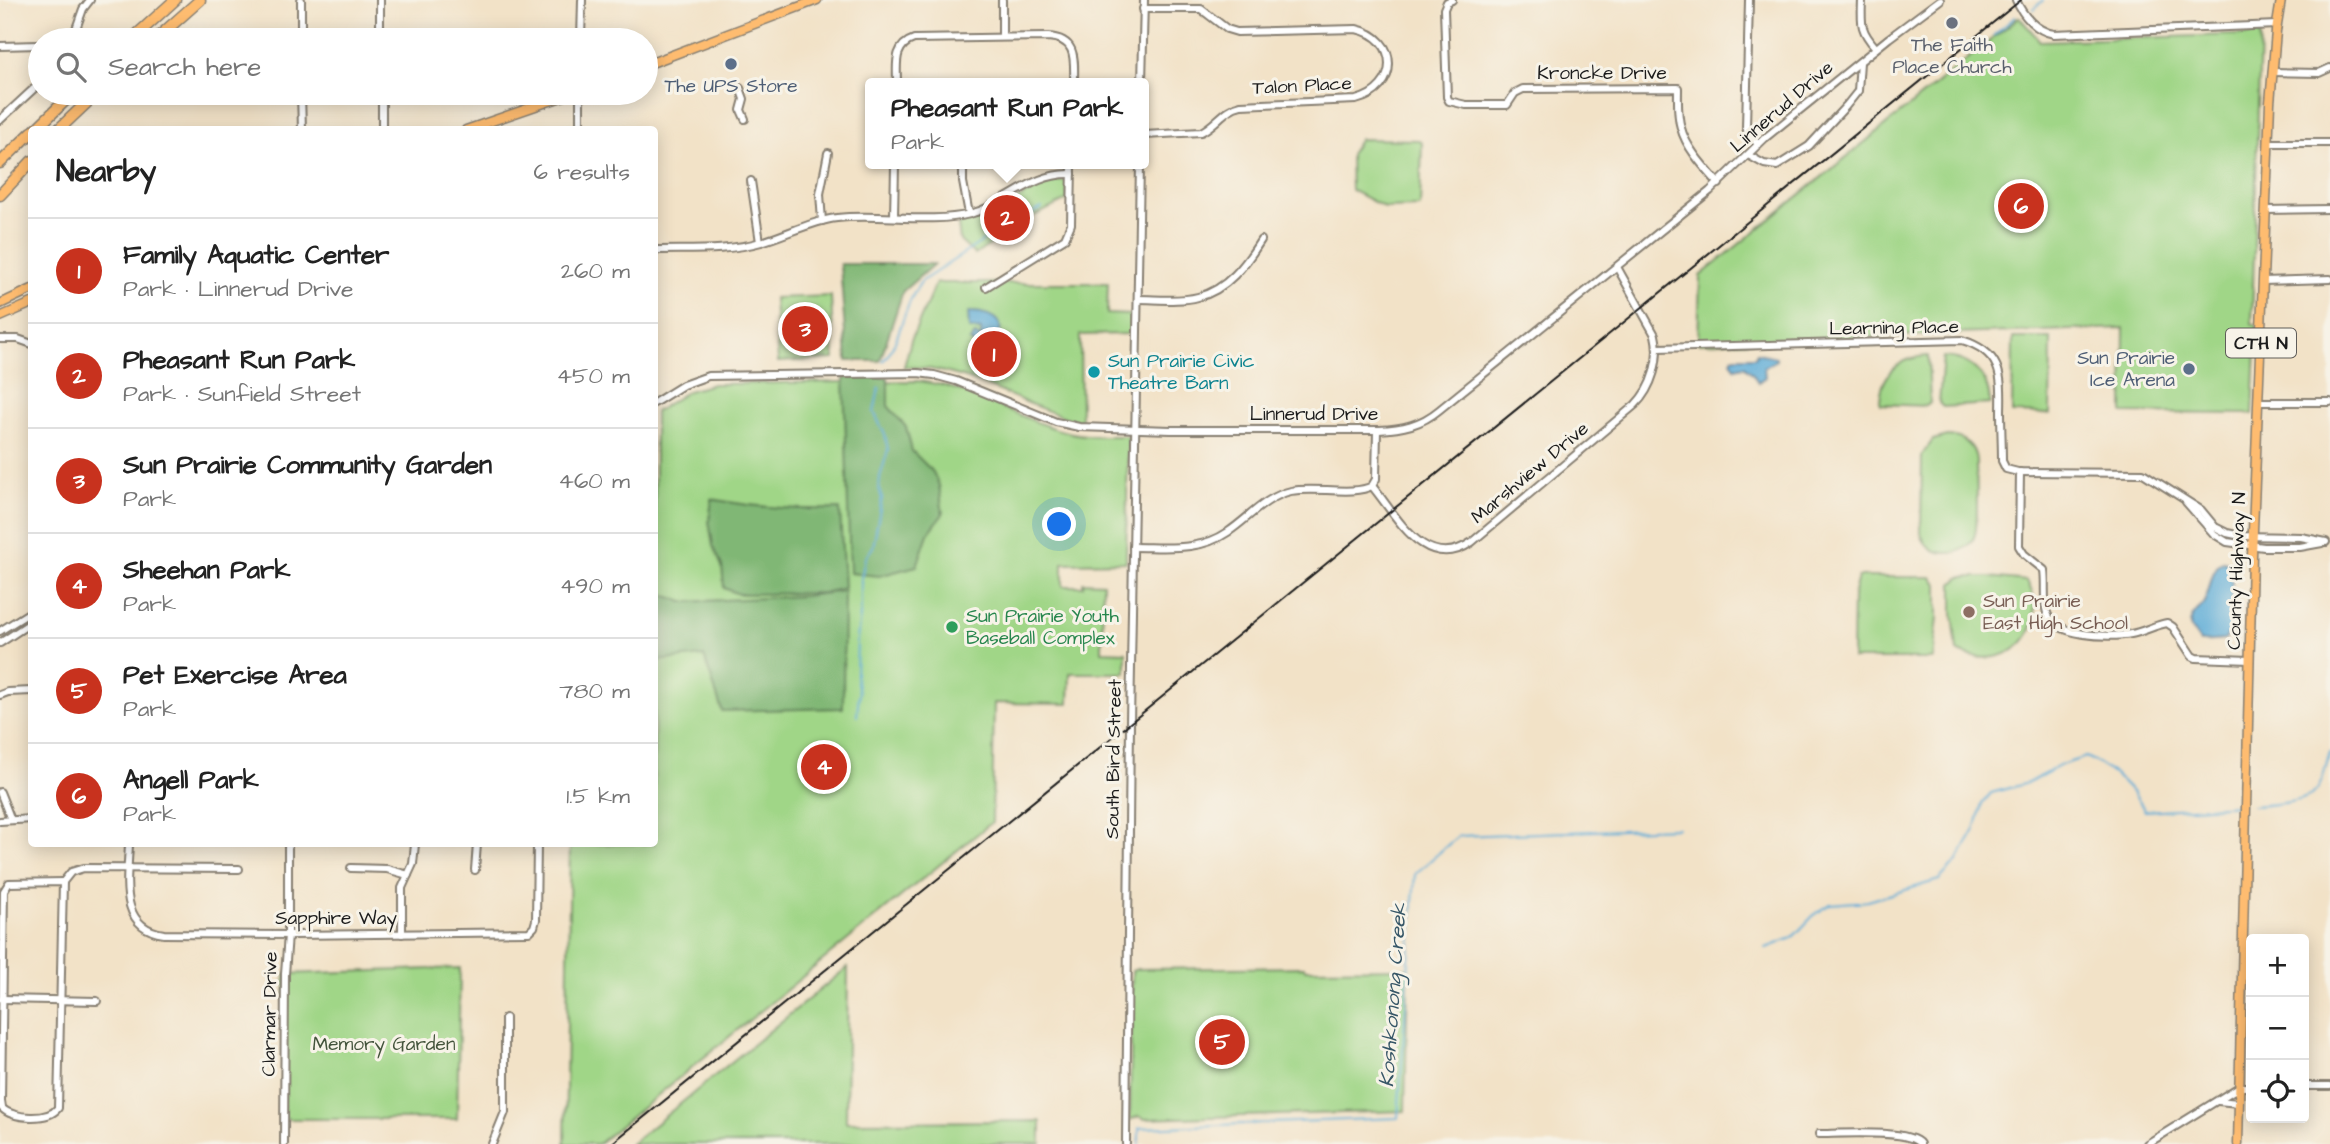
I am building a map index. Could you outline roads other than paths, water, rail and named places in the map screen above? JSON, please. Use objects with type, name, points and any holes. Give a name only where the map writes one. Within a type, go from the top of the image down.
[{"type":"highway","points":[[144,28],[176,0]]},
{"type":"highway","points":[[168,28],[200,0]]},
{"type":"highway","points":[[38,126],[60,105]]},
{"type":"highway","points":[[64,126],[84,105]]},
{"type":"highway","points":[[0,163],[28,136]]},
{"type":"highway","points":[[0,186],[28,159]]},
{"type":"highway","points":[[0,195],[28,165]]},
{"type":"main road","points":[[658,60],[791,5],[817,0]]},
{"type":"main road","name":"County Highway N","points":[[2238,1144],[2252,541],[2272,72],[2281,0]]},
{"type":"main road","points":[[478,126],[538,105]]},
{"type":"main road","points":[[0,304],[28,291]]},
{"type":"main road","points":[[0,318],[28,305]]},
{"type":"main road","points":[[0,318],[28,309]]},
{"type":"street","points":[[76,28],[90,0]]},
{"type":"street","points":[[300,0],[301,28]]},
{"type":"street","points":[[380,0],[380,28]]},
{"type":"street","points":[[581,28],[582,0]]},
{"type":"street","points":[[1002,0],[1002,37]]},
{"type":"street","points":[[1142,78],[1144,0]]},
{"type":"street","name":"Kroncke Drive","points":[[1452,0],[1447,2],[1444,9],[1449,101],[1466,106],[1507,105],[1515,93],[1525,89],[1678,88],[1683,134],[1690,148],[1719,184]]},
{"type":"street","points":[[1749,0],[1746,128],[1758,144]]},
{"type":"street","points":[[1862,0],[1861,26],[1876,48]]},
{"type":"street","name":"Linnerud Drive","points":[[658,401],[683,385],[708,376],[918,373],[957,381],[1067,425],[1171,430],[1404,428],[1432,416],[1719,184],[1758,144],[1940,0]]},
{"type":"street","points":[[2016,0],[2025,15],[2043,31],[2060,34],[2277,25]]},
{"type":"street","name":"Talon Place","points":[[1143,9],[1201,9],[1227,29],[1237,32],[1365,31],[1380,41],[1389,64],[1382,86],[1367,97],[1356,100],[1234,106],[1201,132],[1149,135]]},
{"type":"street","points":[[897,78],[897,60],[901,47],[907,41],[920,38],[1055,37],[1063,40],[1073,52],[1073,78]]},
{"type":"street","points":[[0,46],[28,45]]},
{"type":"street","points":[[1748,155],[1764,164],[1777,166],[1809,146],[1858,91],[1860,62]]},
{"type":"street","points":[[2272,72],[2319,73],[2330,68]]},
{"type":"street","points":[[740,88],[744,99],[741,110],[745,119]]},
{"type":"street","points":[[1,119],[28,94]]},
{"type":"street","points":[[301,105],[302,126]]},
{"type":"street","points":[[382,105],[382,126]]},
{"type":"street","points":[[580,105],[580,126]]},
{"type":"street","points":[[2269,143],[2330,143]]},
{"type":"street","points":[[822,221],[820,194],[828,153]]},
{"type":"street","points":[[894,217],[895,169]]},
{"type":"street","points":[[963,169],[968,214]]},
{"type":"street","points":[[986,287],[1065,238],[1071,224],[1072,169]]},
{"type":"street","name":"South Bird Street","points":[[1126,1144],[1140,169]]},
{"type":"street","points":[[658,250],[724,248],[760,243],[837,218],[968,214],[1049,175],[1072,174]]},
{"type":"street","points":[[751,181],[760,243]]},
{"type":"street","points":[[2266,210],[2330,209]]},
{"type":"street","points":[[1138,299],[1198,297],[1213,291],[1245,265],[1261,240]]},
{"type":"street","points":[[1617,267],[1655,335],[1657,348]]},
{"type":"street","points":[[2263,281],[2330,279]]},
{"type":"street","points":[[0,339],[28,343]]},
{"type":"street","name":"Learning Place","points":[[1657,348],[1898,341],[1962,340],[1972,343],[1994,360],[2002,380],[2002,461],[2006,469],[2020,472]]},
{"type":"street","name":"Marshview Drive","points":[[1372,486],[1422,545],[1440,551],[1461,549],[1639,401],[1646,393],[1653,376],[1657,348]]},
{"type":"street","points":[[2258,402],[2330,402]]},
{"type":"street","points":[[1133,547],[1184,547],[1208,543],[1230,531],[1266,502],[1292,491],[1361,489],[1372,486],[1376,479],[1377,430]]},
{"type":"street","points":[[2250,660],[2196,658],[2167,623],[2130,634],[2106,636],[2085,635],[2054,625],[2047,615],[2045,570],[2024,554],[2019,544],[2020,472],[2139,472],[2158,481],[2201,510],[2215,527],[2236,536],[2252,541],[2301,537],[2328,542]]},
{"type":"street","points":[[1,628],[28,613]]},
{"type":"street","points":[[0,643],[28,625]]},
{"type":"street","points":[[0,695],[28,691]]},
{"type":"street","points":[[0,792],[11,821]]},
{"type":"street","points":[[0,821],[28,819]]},
{"type":"street","points":[[128,868],[129,847]]},
{"type":"street","name":"Clarmar Drive","points":[[284,1144],[288,847]]},
{"type":"street","points":[[402,934],[402,888],[414,858],[415,847]]},
{"type":"street","points":[[475,870],[477,847]]},
{"type":"street","name":"Sapphire Way","points":[[128,868],[129,907],[136,920],[164,934],[518,932],[532,929],[536,920],[537,847]]},
{"type":"street","points":[[351,869],[377,868],[408,875]]},
{"type":"street","points":[[64,882],[13,883],[5,888],[1,999],[2,1108],[10,1115],[47,1116],[58,1108],[66,876],[77,869],[239,869]]},
{"type":"street","points":[[1,999],[97,1001]]},
{"type":"street","points":[[492,1144],[505,1112],[505,1018]]},
{"type":"street","points":[[2309,1086],[2330,1086]]},
{"type":"street","points":[[2147,1144],[2239,1087],[2246,1087]]},
{"type":"street","points":[[2213,1103],[2238,1103]]},
{"type":"street","points":[[1819,1134],[1910,1136],[1916,1138],[1920,1144]]},
{"type":"water","points":[[968,312],[987,314],[998,322],[999,334],[986,348],[970,341],[975,335],[981,338],[981,330],[969,329]]},
{"type":"water","points":[[1757,353],[1776,357],[1776,360],[1764,368],[1765,377],[1758,382],[1744,366],[1735,368],[1731,361],[1733,357],[1755,357]]},
{"type":"water","points":[[2223,561],[2232,564],[2231,630],[2225,640],[2200,642],[2190,623],[2207,597],[2215,570]]},
{"type":"waterway","points":[[2034,9],[2043,0]]},
{"type":"waterway","points":[[1993,36],[2015,17]]},
{"type":"waterway","points":[[883,361],[894,344],[910,301],[922,281],[989,237],[1042,208]]},
{"type":"waterway","points":[[857,716],[857,640],[861,579],[865,558],[873,547],[882,498],[879,490],[880,477],[888,450],[885,435],[874,412],[879,388]]},
{"type":"waterway","points":[[2253,806],[2287,802],[2312,794],[2321,782],[2330,752]]},
{"type":"waterway","points":[[1766,948],[1792,938],[1814,915],[1830,904],[1868,901],[1939,880],[1957,861],[1975,830],[1982,804],[1991,793],[2028,783],[2061,765],[2086,757],[2120,780],[2134,794],[2145,811],[2238,805]]},
{"type":"waterway","name":"Koshkonong Creek","points":[[1139,1144],[1139,1128],[1398,1118],[1415,874],[1458,836],[1677,828]]},
{"type":"railway","points":[[611,1144],[2021,0]]},
{"type":"place","name":"The Faith Place Church","points":[[1952,23]]},
{"type":"place","name":"The UPS Store","points":[[731,64]]},
{"type":"place","name":"Angell Park","points":[[2021,206]]},
{"type":"place","name":"Pheasant Run Park","points":[[1007,218]]},
{"type":"place","name":"Sun Prairie Community Garden","points":[[805,329]]},
{"type":"place","name":"Family Aquatic Center","points":[[994,354]]},
{"type":"place","name":"Sun Prairie Ice Arena","points":[[2189,369]]},
{"type":"place","name":"Sun Prairie Civic Theatre Barn","points":[[1094,372]]},
{"type":"place","name":"Sun Prairie East High School","points":[[1969,612]]},
{"type":"place","name":"Sun Prairie Youth Baseball Complex","points":[[952,627]]},
{"type":"place","name":"Sheehan Park","points":[[824,767]]},
{"type":"place","name":"Pet Exercise Area","points":[[1222,1042]]},
{"type":"park label","name":"Memory Garden","points":[[384,1044]]}]
